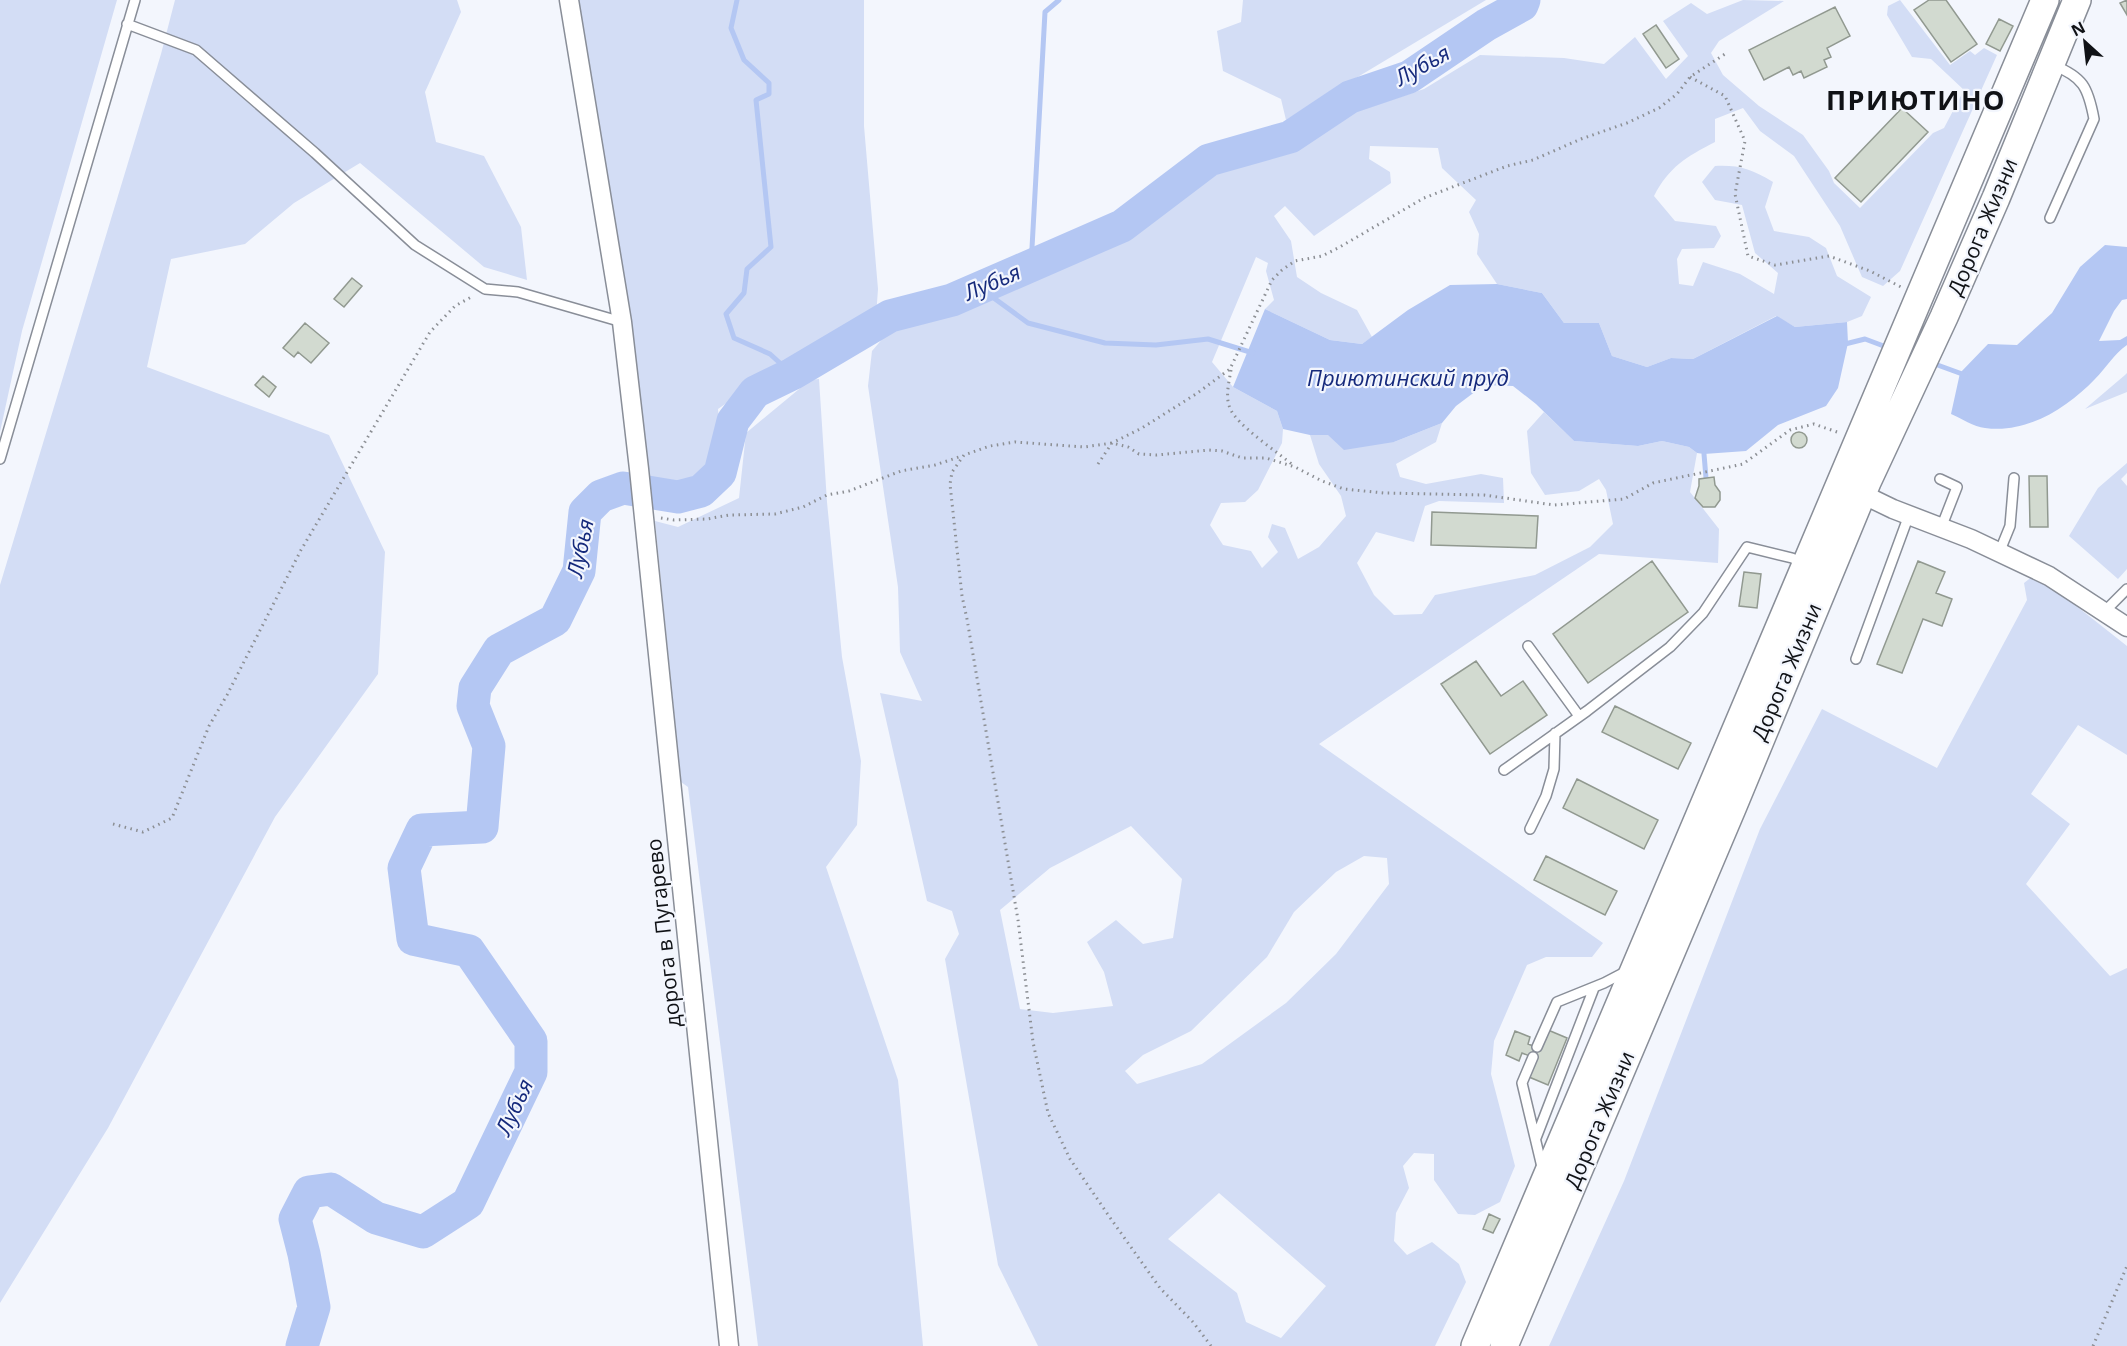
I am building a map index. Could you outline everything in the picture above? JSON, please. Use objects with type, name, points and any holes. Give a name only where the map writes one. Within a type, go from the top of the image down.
[{"type":"main road","name":"Дорога Жизни","points":[[1474,1346],[1837,492],[1882,383],[1910,297],[2045,0]]},
{"type":"main road","name":"Дорога Жизни","points":[[1504,1346],[1862,494],[1996,198],[2077,0]]},
{"type":"street","name":"дорога в Пугарево","points":[[569,0],[622,322],[729,1346]]},
{"type":"street","points":[[1862,494],[2049,576],[2127,627]]},
{"type":"lane","points":[[0,459],[135,0]]},
{"type":"lane","points":[[127,24],[196,50],[315,153],[415,245],[485,289],[518,292],[622,322]]},
{"type":"lane","points":[[2050,218],[2094,119],[2091,103],[2083,83],[2073,73],[2051,64]]},
{"type":"lane","points":[[1999,553],[2010,526],[2014,478]]},
{"type":"lane","points":[[1940,479],[1957,487],[1941,528]]},
{"type":"lane","points":[[1856,658],[1909,515]]},
{"type":"lane","points":[[1504,770],[1670,646],[1703,613],[1747,547],[1792,558],[1805,564]]},
{"type":"lane","points":[[2105,611],[2127,589]]},
{"type":"lane","points":[[1528,646],[1579,716]]},
{"type":"lane","points":[[1530,829],[1546,796],[1554,769],[1555,733]]},
{"type":"lane","points":[[1537,1047],[1557,1002],[1594,988],[1635,967]]},
{"type":"lane","points":[[1536,1138],[1594,988]]},
{"type":"lane","points":[[1533,1057],[1522,1083],[1545,1180]]},
{"type":"path","points":[[644,516],[674,520],[775,514],[803,507],[826,495],[849,491],[901,471],[935,465],[990,446],[1015,442],[1084,447],[1112,443],[1142,428],[1196,394],[1230,369],[1272,280],[1295,261],[1322,256],[1414,204],[1450,187],[1508,166],[1533,160],[1581,138],[1627,123],[1659,108],[1677,94],[1690,77],[1725,54]]},
{"type":"path","points":[[1690,77],[1725,96],[1745,141],[1735,194],[1748,256],[1775,265],[1829,256],[1870,271],[1910,297]]},
{"type":"path","points":[[113,824],[143,832],[172,818],[209,726],[306,540],[430,332],[455,306],[485,289]]},
{"type":"path","points":[[1232,365],[1228,385],[1229,408],[1248,429],[1295,467]]},
{"type":"path","points":[[1112,443],[1128,447],[1139,454],[1157,456],[1209,450],[1222,451],[1242,458],[1266,458],[1295,467],[1344,489],[1384,493],[1484,495],[1554,505],[1624,499],[1653,483],[1743,464],[1790,430],[1814,424],[1844,434]]},
{"type":"path","points":[[1098,464],[1112,443]]},
{"type":"path","points":[[964,455],[952,472],[950,484],[962,596],[968,619],[1018,920],[1033,1042],[1048,1113],[1070,1159],[1111,1219],[1160,1288],[1193,1322],[1211,1346]]},
{"type":"path","points":[[2092,1346],[2127,1266]]},
{"type":"shaded area","points":[[0,0],[117,0],[22,331],[0,432]]},
{"type":"shaded area","points":[[175,0],[457,0],[461,12],[425,92],[436,142],[484,156],[521,227],[527,280],[484,267],[360,163],[294,203],[245,244],[171,259],[147,367],[329,435],[385,552],[378,674],[275,817],[108,1128],[0,1303],[0,585],[161,54]]},
{"type":"shaded area","points":[[578,0],[864,0],[864,126],[878,289],[876,317],[810,349],[771,372],[718,409],[721,444],[715,454],[711,474],[684,488],[650,477]]},
{"type":"shaded area","points":[[1243,0],[1486,0],[1286,120],[1281,99],[1223,71],[1217,31],[1241,22]]},
{"type":"shaded area","points":[[1743,0],[1784,1],[1719,41],[1711,53],[1723,75],[1759,106],[1803,135],[1829,171],[1834,183],[1860,208],[1933,133],[1944,128],[1964,90],[1931,59],[1912,57],[1887,15],[1888,6],[1900,0],[1950,65],[1970,51],[1975,55],[1984,48],[1997,55],[1900,271],[1883,286],[1862,277],[1840,226],[1794,156],[1760,131],[1743,108],[1715,119],[1715,142],[1672,170],[1654,196],[1675,221],[1716,226],[1721,236],[1714,248],[1682,249],[1677,259],[1679,284],[1693,286],[1703,262],[1740,274],[1774,294],[1778,273],[1755,253],[1742,205],[1715,200],[1702,182],[1715,166],[1724,166],[1739,167],[1773,182],[1765,207],[1774,231],[1809,237],[1826,248],[1837,276],[1871,297],[1862,316],[1847,322],[1795,327],[1776,316],[1693,359],[1671,358],[1647,367],[1612,356],[1599,323],[1564,323],[1542,293],[1497,284],[1477,254],[1479,234],[1469,212],[1476,200],[1442,168],[1438,148],[1370,146],[1369,159],[1390,172],[1391,183],[1314,236],[1285,206],[1274,216],[1291,241],[1297,277],[1321,293],[1357,310],[1372,337],[1362,344],[1330,340],[1265,309],[1274,300],[1266,271],[1268,263],[1256,257],[1212,362],[1233,387],[1277,411],[1283,429],[1282,443],[1258,490],[1245,502],[1221,503],[1210,525],[1223,545],[1251,551],[1262,568],[1278,552],[1268,537],[1272,524],[1285,528],[1298,559],[1319,547],[1346,516],[1341,496],[1319,464],[1310,435],[1394,442],[1442,423],[1436,442],[1396,464],[1400,477],[1426,484],[1481,474],[1503,478],[1504,503],[1439,501],[1425,506],[1414,542],[1376,532],[1357,563],[1374,595],[1394,615],[1422,614],[1435,595],[1535,575],[1590,547],[1613,524],[1606,490],[1599,479],[1579,491],[1545,495],[1531,473],[1527,431],[1544,412],[1574,441],[1638,446],[1662,441],[1689,447],[1697,453],[1690,492],[1719,529],[1718,563],[1599,554],[1319,744],[1603,943],[1592,957],[1546,957],[1527,965],[1494,1041],[1491,1074],[1515,1166],[1500,1202],[1475,1215],[1458,1214],[1434,1180],[1434,1154],[1414,1153],[1403,1166],[1409,1188],[1396,1213],[1394,1241],[1407,1255],[1432,1242],[1459,1264],[1466,1282],[1435,1346],[1038,1346],[998,1265],[945,959],[959,934],[952,911],[927,901],[880,693],[922,701],[900,652],[898,587],[868,386],[872,351],[890,330],[1036,278],[1125,237],[1211,176],[1293,148],[1352,113],[1424,89],[1480,55],[1564,58],[1604,64],[1635,37],[1666,79],[1688,56],[1663,21],[1691,3],[1707,14]],"holes":[[[1131,826],[1182,879],[1173,938],[1143,944],[1116,920],[1087,942],[1104,972],[1113,1006],[1053,1013],[1020,1009],[1000,910],[1050,868]],[[1364,856],[1387,858],[1389,884],[1336,954],[1286,1003],[1202,1064],[1137,1084],[1125,1071],[1143,1055],[1191,1031],[1267,957],[1294,912],[1336,872]],[[1219,1193],[1326,1286],[1281,1338],[1246,1322],[1237,1293],[1168,1239]]]},
{"type":"shaded area","points":[[2127,373],[2127,392],[2085,409],[2125,375]]},
{"type":"shaded area","points":[[819,379],[827,502],[842,657],[861,761],[857,825],[826,867],[898,1080],[923,1346],[758,1346],[688,787],[681,782],[655,521],[678,527],[739,498],[746,433],[810,380]]},
{"type":"shaded area","points":[[2127,463],[2127,473],[2121,479],[2127,486],[2127,569],[2118,579],[2069,536],[2098,488]]},
{"type":"shaded area","points":[[2033,576],[2051,586],[2127,646],[2127,755],[2078,725],[2031,794],[2070,824],[2026,884],[2110,976],[2127,968],[2127,1346],[1549,1346],[1624,1181],[1760,829],[1822,709],[1937,768],[2027,600],[2024,583]]},
{"type":"water","points":[[2105,245],[2127,247],[2127,299],[2122,300],[2114,311],[2099,341],[2120,340],[2127,336],[2127,345],[2072,400],[2031,423],[2001,429],[1985,428],[1951,414],[1960,373],[1988,344],[2017,345],[2052,313],[2080,267]]},
{"type":"water","name":"Приютинский пруд","points":[[1497,284],[1542,293],[1564,323],[1599,323],[1612,356],[1647,367],[1671,358],[1693,359],[1777,316],[1795,327],[1847,322],[1848,343],[1838,388],[1826,406],[1778,425],[1746,451],[1704,454],[1697,453],[1689,447],[1662,441],[1638,446],[1574,441],[1536,404],[1513,386],[1484,385],[1456,406],[1442,423],[1394,442],[1344,450],[1328,435],[1310,435],[1283,429],[1277,411],[1233,387],[1265,309],[1330,340],[1362,344],[1408,310],[1450,285]]},
{"type":"building","points":[[1929,0],[1946,0],[1977,44],[1951,62],[1914,10]]},
{"type":"building","points":[[2127,0],[2127,15],[2120,3]]},
{"type":"building","points":[[1835,7],[1850,36],[1827,48],[1831,57],[1824,60],[1827,67],[1804,78],[1801,71],[1793,75],[1789,67],[1764,80],[1749,50]]},
{"type":"building","points":[[1999,19],[2013,26],[2000,51],[1986,44]]},
{"type":"building","points":[[1656,25],[1679,59],[1666,68],[1643,34]]},
{"type":"building","points":[[1902,108],[1928,132],[1861,202],[1835,178]]},
{"type":"building","points":[[352,278],[362,286],[344,307],[334,299]]},
{"type":"building","points":[[305,323],[329,343],[311,363],[298,352],[294,357],[283,348]]},
{"type":"building","points":[[263,376],[276,387],[269,397],[255,385]]},
{"type":"building","points":[[1799,432],[1805,434],[1807,440],[1805,446],[1799,448],[1793,446],[1791,440],[1793,434]]},
{"type":"building","points":[[2029,476],[2047,476],[2048,527],[2030,527]]},
{"type":"building","points":[[1714,477],[1715,485],[1720,492],[1720,500],[1715,507],[1703,507],[1695,498],[1699,479]]},
{"type":"building","points":[[1432,512],[1538,516],[1536,548],[1431,545]]},
{"type":"building","points":[[1652,561],[1688,612],[1588,683],[1553,634]]},
{"type":"building","points":[[1918,561],[1945,572],[1936,593],[1952,599],[1942,626],[1923,619],[1902,673],[1877,664]]},
{"type":"building","points":[[1744,572],[1761,574],[1757,608],[1739,606]]},
{"type":"building","points":[[1476,661],[1501,696],[1523,681],[1547,715],[1490,754],[1441,684]]},
{"type":"building","points":[[1615,706],[1691,743],[1678,769],[1602,732]]},
{"type":"building","points":[[1577,779],[1658,820],[1644,849],[1563,808]]},
{"type":"building","points":[[1546,856],[1617,891],[1605,915],[1534,880]]},
{"type":"building","points":[[1548,1030],[1567,1038],[1548,1085],[1529,1077],[1537,1059],[1522,1053],[1519,1061],[1506,1055],[1515,1031],[1530,1037],[1528,1044],[1541,1049]]},
{"type":"building","points":[[1489,1214],[1500,1219],[1493,1233],[1483,1229]]},
{"type":"waterway","points":[[737,0],[731,28],[744,60],[769,83],[769,94],[756,100],[771,247],[747,269],[744,293],[726,314],[734,338],[770,354],[792,374]]},
{"type":"waterway","points":[[1031,266],[1045,12],[1059,0]]},
{"type":"waterway","name":"Лубья","points":[[302,1346],[314,1307],[295,1219],[309,1192],[331,1189],[376,1218],[423,1232],[468,1203],[531,1072],[531,1041],[469,951],[413,939],[404,868],[422,830],[482,827],[489,746],[473,706],[475,688],[499,650],[555,620],[579,571],[585,512],[601,496],[623,488],[678,497],[701,491],[720,473],[733,421],[755,392],[792,374],[890,316],[952,300],[1122,226],[1209,160],[1290,137],[1350,97],[1409,77],[1486,25],[1522,5],[1524,0]]},
{"type":"waterway","points":[[980,288],[1028,323],[1105,343],[1156,345],[1208,339],[1253,353]]},
{"type":"waterway","points":[[1841,345],[1865,339],[1889,348]]},
{"type":"waterway","points":[[1932,363],[1965,375]]},
{"type":"waterway","points":[[1704,454],[1706,478]]},
{"type":"district","name":"ПРИЮТИНО","points":[[1916,101]]}]
